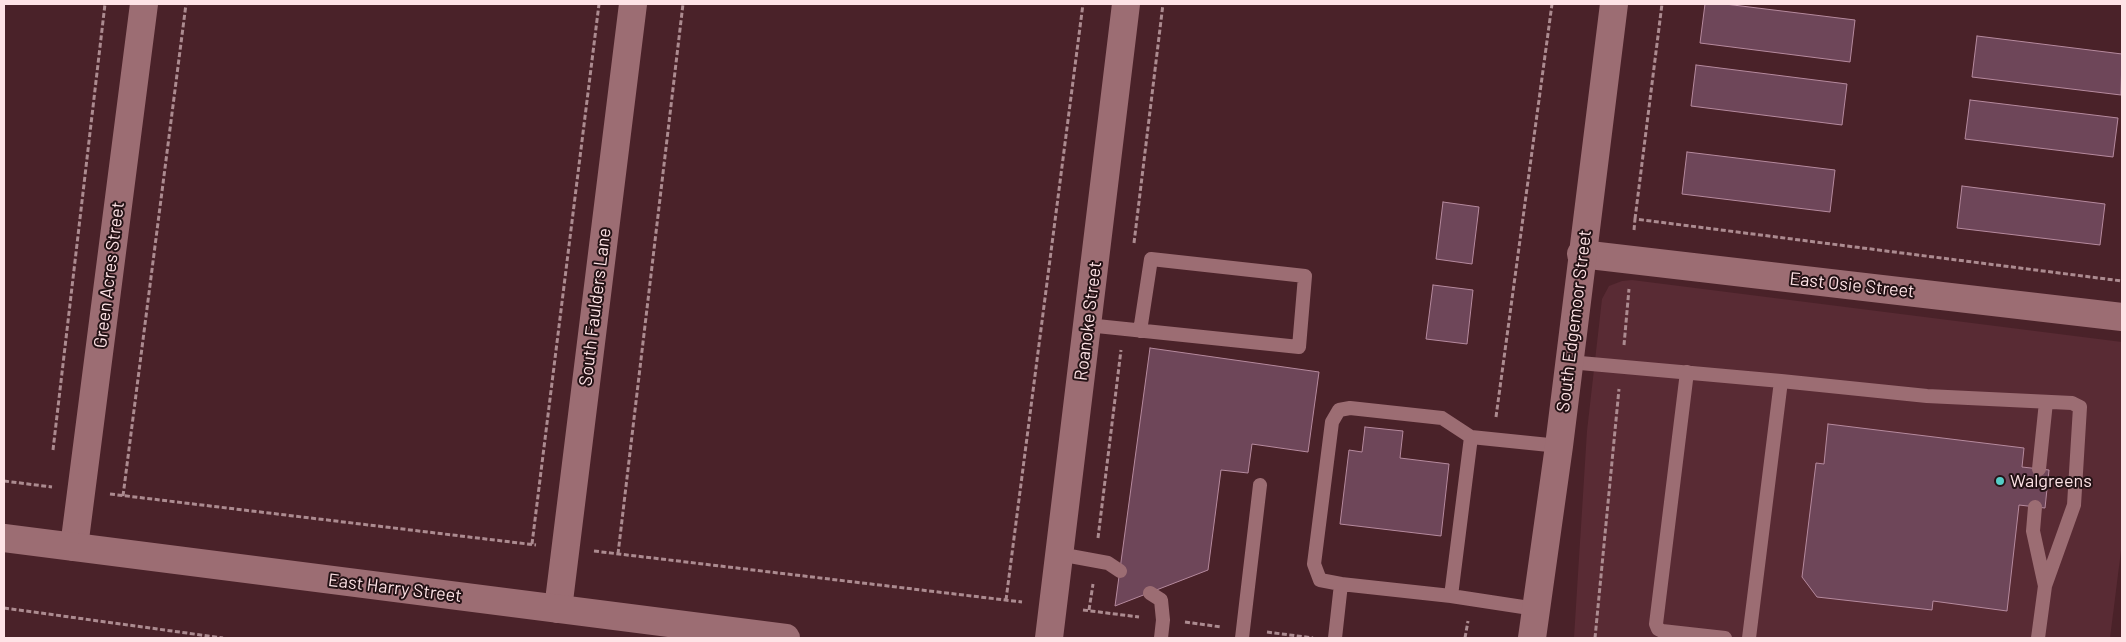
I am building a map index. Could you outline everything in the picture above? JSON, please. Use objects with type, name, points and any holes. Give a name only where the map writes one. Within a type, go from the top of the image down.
[{"type":"street","name":"Green Acres Street","points":[[74,547],[144,4]]},
{"type":"street","name":"South Faulders Lane","points":[[558,610],[633,4]]},
{"type":"street","name":"Roanoke Street","points":[[1049,638],[1126,4]]},
{"type":"street","name":"South Edgemoor Street","points":[[1532,638],[1559,446],[1581,254],[1614,4]]},
{"type":"street","name":"East Osie Street","points":[[1581,254],[2122,317]]},
{"type":"street","name":"East Harry Street","points":[[4,538],[786,638]]},
{"type":"lane","points":[[1087,325],[1140,331],[1299,347],[1305,276],[1151,259],[1140,331]]},
{"type":"lane","points":[[1568,362],[1927,396],[2072,403],[2080,407],[2074,505],[2045,586],[2038,638]]},
{"type":"lane","points":[[1687,372],[1656,624],[1658,629],[1662,631],[1725,638]]},
{"type":"lane","points":[[1749,638],[1781,381]]},
{"type":"lane","points":[[2039,469],[2046,402]]},
{"type":"lane","points":[[1536,609],[1451,596],[1320,580],[1314,564],[1332,422],[1339,410],[1350,408],[1442,418],[1471,437],[1559,446]]},
{"type":"lane","points":[[1451,596],[1471,437]]},
{"type":"lane","points":[[1242,634],[1260,484]]},
{"type":"lane","points":[[2035,507],[2033,531],[2045,586]]},
{"type":"lane","points":[[1059,554],[1108,563],[1120,571]]},
{"type":"lane","points":[[1335,638],[1342,584]]},
{"type":"lane","points":[[1150,593],[1161,600],[1163,620],[1161,638]]},
{"type":"path","points":[[52,457],[105,4]]},
{"type":"path","points":[[123,496],[186,4]]},
{"type":"path","points":[[532,544],[599,4]]},
{"type":"path","points":[[618,554],[683,4]]},
{"type":"path","points":[[1006,600],[1083,4]]},
{"type":"path","points":[[1492,439],[1552,4]]},
{"type":"path","points":[[1595,638],[1635,219],[1662,4]]},
{"type":"path","points":[[1635,219],[2122,281]]},
{"type":"path","points":[[49,486],[50,477]]},
{"type":"path","points":[[4,481],[1006,600],[1163,620],[1242,634],[1316,638]]},
{"type":"path","points":[[1465,638],[1471,599]]},
{"type":"path","points":[[4,608],[223,638]]},
{"type":"shaded area","points":[[1632,280],[2122,342],[2122,543],[2110,638],[1574,638],[1587,431],[1602,299],[1609,286],[1622,281]]},
{"type":"building","points":[[1705,4],[1725,4],[1855,20],[1850,62],[1700,43]]},
{"type":"building","points":[[1977,36],[2122,54],[2121,95],[1972,77]]},
{"type":"building","points":[[1696,65],[1847,84],[1842,125],[1691,106]]},
{"type":"building","points":[[1970,100],[2118,118],[2113,157],[1965,139]]},
{"type":"building","points":[[1687,152],[1835,170],[1830,212],[1682,194]]},
{"type":"building","points":[[1962,186],[2105,204],[2100,245],[1957,228]]},
{"type":"building","points":[[1443,202],[1479,207],[1472,264],[1436,259]]},
{"type":"building","points":[[1433,285],[1473,290],[1467,344],[1426,339]]},
{"type":"building","points":[[1150,348],[1319,372],[1308,452],[1252,444],[1248,473],[1221,470],[1208,570],[1115,606]]},
{"type":"building","name":"Walgreens","points":[[1828,424],[2024,448],[2022,467],[2049,470],[2045,508],[2019,505],[2007,611],[1933,601],[1932,610],[1817,597],[1802,577],[1816,463],[1824,464]]},
{"type":"building","points":[[1365,427],[1403,431],[1400,458],[1449,464],[1441,536],[1340,524],[1349,450],[1362,452]]},
{"type":"place","name":"Walgreens","points":[[2000,481]]}]
